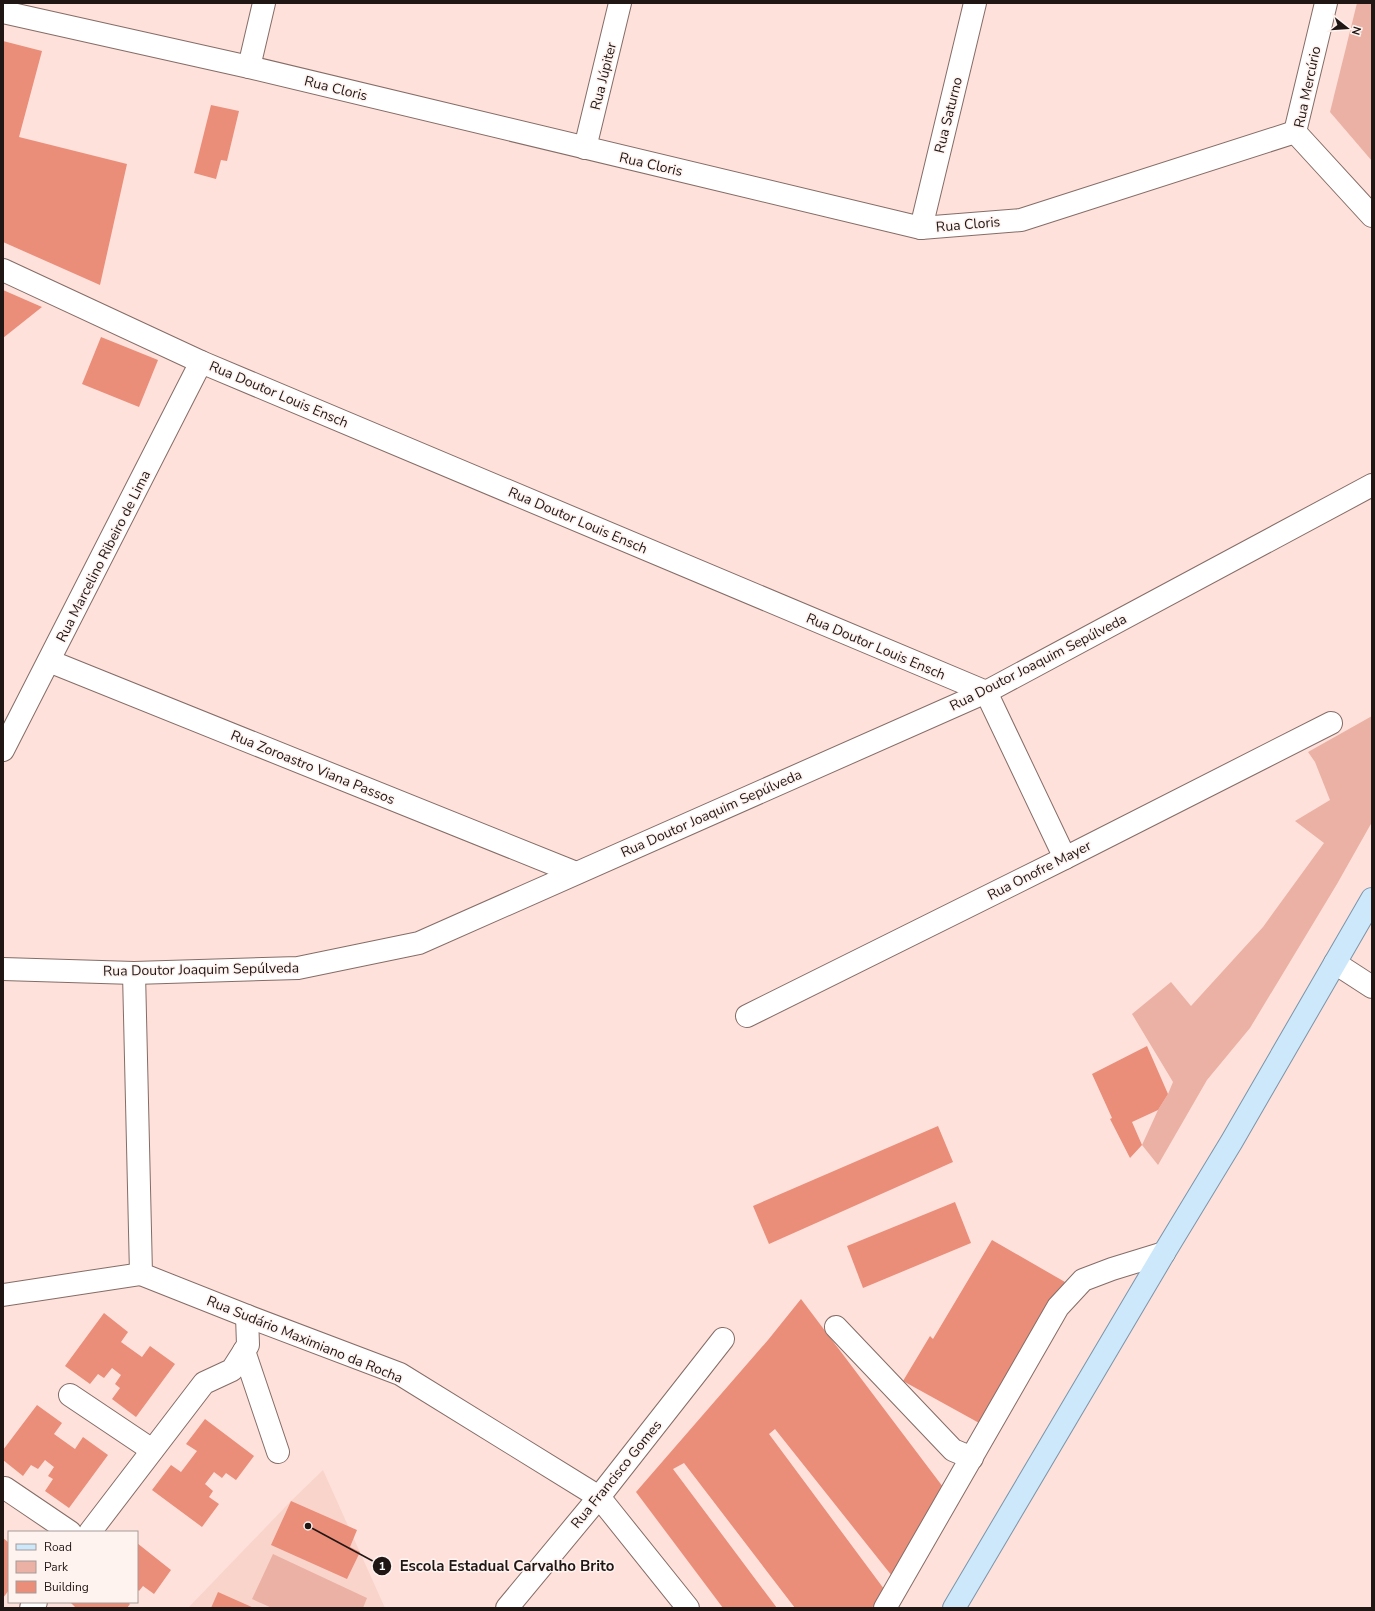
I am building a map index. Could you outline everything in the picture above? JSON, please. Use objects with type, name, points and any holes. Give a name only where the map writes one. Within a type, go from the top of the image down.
[{"type":"main road","points":[[954,1608],[1164,1253],[1232,1142],[1335,963],[1366,923],[1372,899]]},
{"type":"street","points":[[249,67],[264,3]]},
{"type":"street","name":"Rua Júpiter","points":[[585,148],[620,3]]},
{"type":"street","name":"Rua Saturno","points":[[921,228],[975,3]]},
{"type":"street","name":"Rua Mercúrio","points":[[1326,3],[1295,132],[1372,216]]},
{"type":"street","name":"Rua Cloris","points":[[3,12],[249,67],[921,228],[1021,220],[1295,132]]},
{"type":"street","name":"Rua Doutor Louis Ensch","points":[[3,270],[201,362],[986,692]]},
{"type":"street","name":"Rua Marcelino Ribeiro de Lima","points":[[3,750],[201,362]]},
{"type":"street","name":"Rua Doutor Joaquim Sepúlveda","points":[[3,968],[134,973],[298,968],[418,943],[986,692],[1372,485]]},
{"type":"street","name":"Rua Zoroastro Viana Passos","points":[[49,660],[576,874]]},
{"type":"street","points":[[986,692],[1065,858]]},
{"type":"street","name":"Rua Onofre Mayer","points":[[747,1016],[1065,858],[1331,723]]},
{"type":"street","points":[[1335,963],[1372,987]]},
{"type":"street","points":[[3,1295],[141,1274],[134,973]]},
{"type":"street","points":[[885,1608],[1058,1308],[1083,1280],[1112,1269],[1164,1253]]},
{"type":"street","name":"Rua Sudário Maximiano da Rocha","points":[[141,1274],[400,1374],[599,1497],[688,1608]]},
{"type":"street","points":[[91,1531],[204,1382],[232,1370],[248,1345],[247,1316]]},
{"type":"street","points":[[836,1327],[953,1450],[972,1458]]},
{"type":"street","name":"Rua Francisco Gomes","points":[[507,1608],[599,1497],[723,1339]]},
{"type":"street","points":[[244,1351],[278,1452]]},
{"type":"street","points":[[70,1395],[152,1450]]},
{"type":"street","points":[[5,1488],[69,1531]]},
{"type":"shaded area","points":[[323,1470],[385,1608],[188,1608],[291,1501]]},
{"type":"green space","points":[[1357,3],[1372,3],[1372,161],[1330,112]]},
{"type":"green space","points":[[1372,716],[1372,822],[1337,884],[1250,1028],[1207,1080],[1158,1165],[1142,1145],[1173,1082],[1132,1014],[1171,982],[1191,1006],[1263,927],[1324,843],[1295,821],[1330,800],[1315,762],[1308,752]]},
{"type":"green space","points":[[273,1554],[367,1598],[363,1608],[272,1608],[252,1599]]},
{"type":"building","points":[[3,41],[42,51],[19,137],[127,164],[100,285],[3,242]]},
{"type":"building","points":[[211,105],[239,111],[227,161],[221,160],[216,179],[194,173]]},
{"type":"building","points":[[3,290],[42,307],[3,338]]},
{"type":"building","points":[[101,337],[158,360],[139,407],[82,384]]},
{"type":"building","points":[[1147,1046],[1168,1094],[1158,1110],[1132,1122],[1142,1145],[1130,1158],[1110,1119],[1112,1118],[1092,1074]]},
{"type":"building","points":[[938,1126],[953,1162],[769,1244],[753,1206]]},
{"type":"building","points":[[955,1202],[971,1243],[863,1288],[847,1246]]},
{"type":"building","points":[[992,1240],[1065,1282],[981,1424],[903,1381],[930,1336],[933,1339]]},
{"type":"building","points":[[801,1299],[943,1487],[892,1576],[775,1429],[769,1434],[884,1589],[872,1608],[795,1608],[684,1463],[673,1469],[777,1608],[723,1608],[636,1492],[768,1340]]},
{"type":"building","points":[[104,1313],[128,1332],[121,1342],[142,1357],[150,1346],[175,1364],[136,1417],[112,1399],[120,1388],[115,1384],[121,1375],[112,1368],[104,1378],[98,1374],[90,1384],[65,1366]]},
{"type":"building","points":[[37,1405],[62,1423],[54,1434],[75,1449],[83,1437],[108,1455],[69,1508],[45,1491],[53,1479],[48,1476],[54,1467],[45,1460],[38,1469],[31,1465],[23,1476],[3,1460],[3,1450]]},
{"type":"building","points":[[205,1419],[254,1456],[236,1480],[226,1473],[222,1478],[214,1472],[205,1484],[213,1491],[209,1497],[219,1504],[202,1527],[152,1490],[171,1465],[181,1472],[197,1451],[186,1444]]},
{"type":"building","points":[[291,1501],[357,1530],[350,1547],[360,1552],[347,1579],[271,1545]]},
{"type":"building","points":[[3,1538],[8,1542],[8,1591],[3,1598]]},
{"type":"building","points":[[138,1544],[171,1570],[154,1594],[143,1586],[139,1591]]},
{"type":"building","points":[[218,1592],[254,1608],[211,1608]]},
{"type":"building","points":[[71,1603],[130,1604],[127,1608],[76,1608]]},
{"type":"place","name":"Escola Estadual Carvalho Brito","points":[[308,1526]]}]
